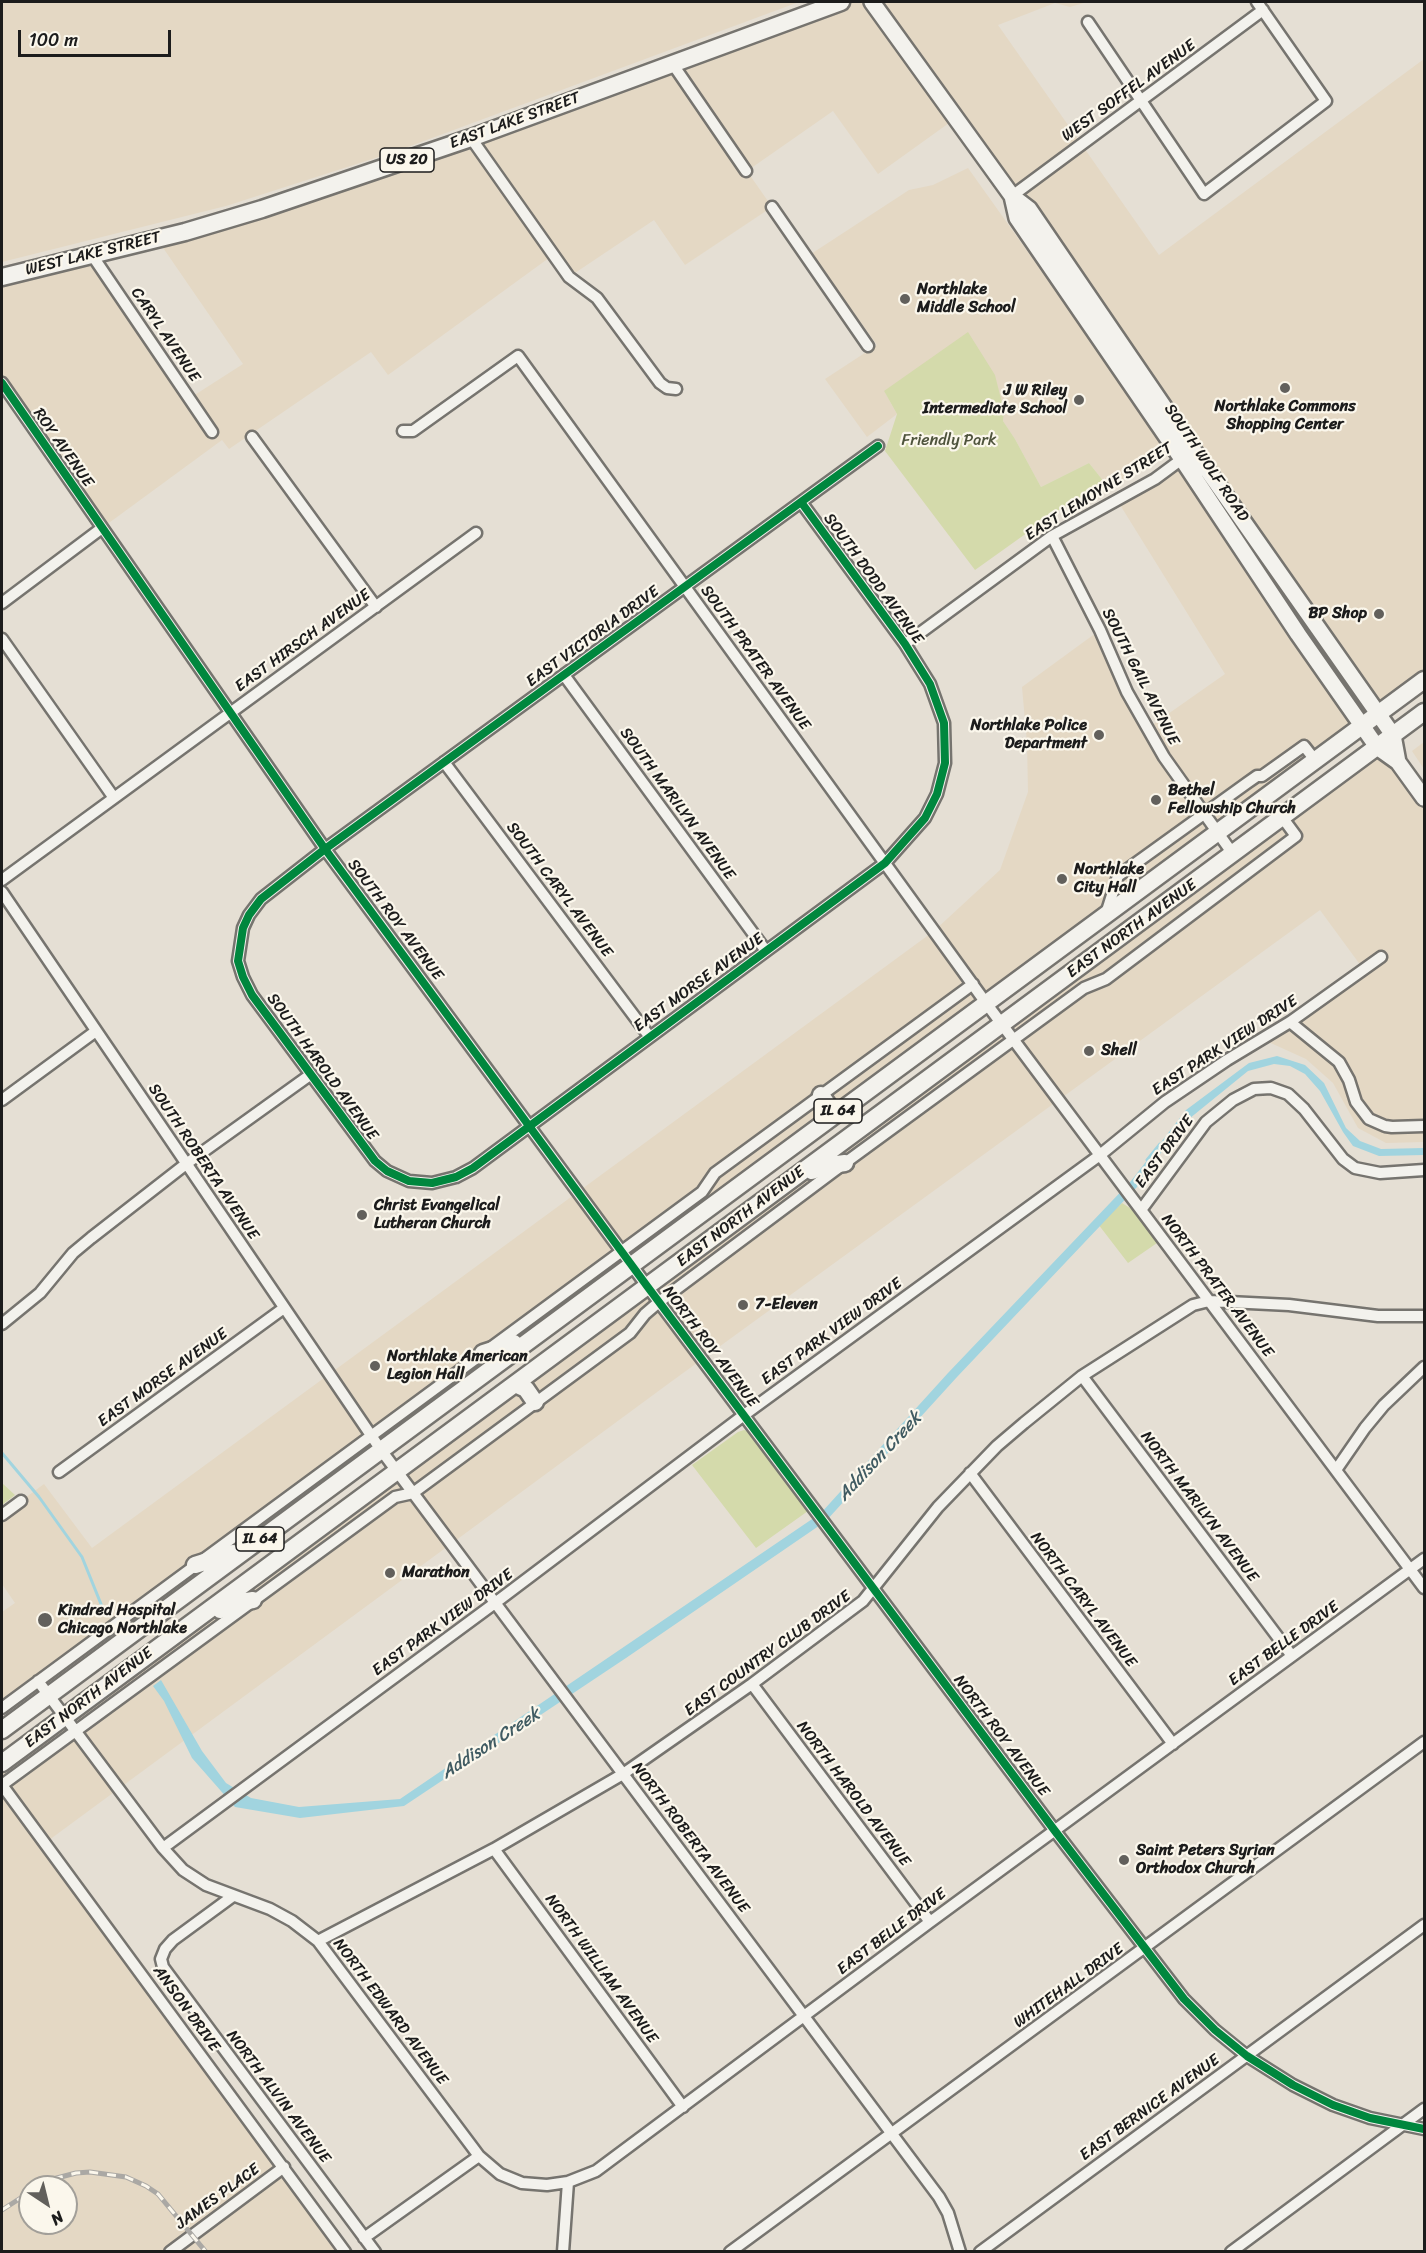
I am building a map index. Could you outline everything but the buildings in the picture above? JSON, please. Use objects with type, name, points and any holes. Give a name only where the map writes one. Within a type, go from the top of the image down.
[{"type":"main road","name":"EAST LAKE STREET","points":[[185,232],[262,209],[471,138],[841,2]]},
{"type":"main road","name":"SOUTH WOLF ROAD","points":[[872,2],[1012,196],[1029,209],[1188,455],[1298,634],[1377,747],[1398,762]]},
{"type":"main road","name":"WEST LAKE STREET","points":[[2,277],[185,232]]},
{"type":"main road","name":"SOUTH WOLF ROAD","points":[[1188,455],[1393,735]]},
{"type":"main road","name":"IL 64","points":[[1362,726],[1425,680]]},
{"type":"main road","name":"IL 64","points":[[1393,735],[1425,712]]},
{"type":"main road","name":"EAST NORTH AVENUE","points":[[2,1730],[248,1548],[376,1443],[540,1332],[1362,726]]},
{"type":"main road","name":"EAST NORTH AVENUE","points":[[2,1763],[1393,735]]},
{"type":"main road","points":[[1393,735],[1398,762],[1425,798]]},
{"type":"main road","points":[[820,1095],[834,1114]]},
{"type":"main road","points":[[792,1179],[830,1164],[845,1163]]},
{"type":"main road","points":[[483,1353],[498,1350],[540,1332]]},
{"type":"main road","points":[[515,1384],[526,1389],[535,1402]]},
{"type":"main road","points":[[195,1565],[248,1548]]},
{"type":"main road","points":[[197,1619],[241,1602],[253,1600]]},
{"type":"street","points":[[1088,22],[1204,194],[1326,101],[1260,6]]},
{"type":"street","name":"WEST SOFFEL AVENUE","points":[[1012,196],[1140,102],[1260,6]]},
{"type":"street","points":[[672,63],[747,171]]},
{"type":"street","points":[[471,138],[569,277],[597,298],[654,377],[668,388],[676,389]]},
{"type":"street","points":[[772,207],[868,346]]},
{"type":"street","name":"CARYL AVENUE","points":[[92,255],[212,432]]},
{"type":"street","name":"SOUTH PRATER AVENUE","points":[[403,431],[413,431],[518,356],[986,1003]]},
{"type":"street","name":"ROY AVENUE","points":[[2,383],[102,528]]},
{"type":"street","points":[[252,437],[376,607]]},
{"type":"street","name":"EAST VICTORIA DRIVE","points":[[325,849],[878,447]]},
{"type":"street","name":"EAST LEMOYNE STREET","points":[[905,644],[1052,536],[1155,479],[1188,455]]},
{"type":"street","name":"SOUTH DODD AVENUE","points":[[801,502],[905,644],[930,684],[944,723],[945,763],[937,794],[925,818],[885,863]]},
{"type":"street","points":[[2,603],[102,528]]},
{"type":"street","name":"SOUTH ROY AVENUE","points":[[102,528],[325,849],[632,1265]]},
{"type":"street","name":"EAST HIRSCH AVENUE","points":[[2,880],[476,533]]},
{"type":"street","name":"SOUTH GAIL AVENUE","points":[[1052,536],[1100,630],[1128,692],[1164,757],[1233,854]]},
{"type":"street","points":[[2,639],[114,798]]},
{"type":"street","name":"SOUTH MARILYN AVENUE","points":[[564,675],[766,951]]},
{"type":"street","points":[[1106,915],[1118,876],[1247,783],[1262,776],[1304,746],[1315,760]]},
{"type":"street","name":"SOUTH CARYL AVENUE","points":[[444,762],[649,1036]]},
{"type":"street","name":"EAST NORTH AVENUE","points":[[2,1785],[395,1497],[413,1493],[630,1333],[645,1314],[659,1302],[1013,1039],[1084,988],[1106,980],[1296,836],[1282,817]]},
{"type":"street","name":"SOUTH HAROLD AVENUE","points":[[325,849],[261,900],[249,915],[239,946],[241,969],[252,995],[310,1075],[375,1161],[387,1172],[409,1181],[432,1183],[456,1177],[473,1168],[531,1126]]},
{"type":"street","name":"EAST MORSE AVENUE","points":[[531,1126],[649,1036],[885,863]]},
{"type":"street","name":"SOUTH ROBERTA AVENUE","points":[[2,892],[376,1443]]},
{"type":"street","name":"EAST PARK VIEW DRIVE","points":[[163,1848],[495,1603],[744,1415],[1100,1155],[1165,1102],[1227,1060],[1290,1022],[1381,957]]},
{"type":"street","name":"EAST NORTH AVENUE","points":[[2,1708],[195,1565],[376,1443],[483,1353],[702,1192],[715,1173],[973,984]]},
{"type":"street","name":"NORTH PRATER AVENUE","points":[[986,1003],[1425,1588]]},
{"type":"street","points":[[1290,1022],[1339,1062],[1349,1080],[1356,1102],[1370,1119],[1384,1126],[1425,1126]]},
{"type":"street","points":[[2,1100],[96,1031]]},
{"type":"street","points":[[2,1324],[40,1293],[73,1253],[186,1164],[310,1075]]},
{"type":"street","name":"EAST DRIVE","points":[[1141,1210],[1206,1122],[1220,1109],[1243,1094],[1264,1088],[1280,1090],[1296,1101],[1343,1159],[1356,1168],[1380,1173],[1425,1170]]},
{"type":"street","name":"NORTH ROY AVENUE","points":[[632,1265],[1144,1949],[1199,2016],[1247,2056],[1293,2085],[1333,2105],[1370,2118],[1425,2129]]},
{"type":"street","name":"EAST COUNTRY CLUB DRIVE","points":[[318,1941],[494,1849],[623,1774],[752,1684],[863,1601],[938,1507],[970,1473],[1024,1423],[1082,1376],[1193,1305],[1209,1301],[1289,1305],[1378,1316],[1425,1316]]},
{"type":"street","name":"EAST MORSE AVENUE","points":[[59,1472],[284,1308]]},
{"type":"street","points":[[1336,1470],[1384,1405],[1425,1367]]},
{"type":"street","name":"NORTH MARILYN AVENUE","points":[[1082,1376],[1292,1656]]},
{"type":"street","name":"NORTH ROBERTA AVENUE","points":[[376,1443],[939,2197],[948,2213],[960,2252]]},
{"type":"street","name":"NORTH CARYL AVENUE","points":[[970,1473],[1173,1744]]},
{"type":"street","points":[[2,1515],[21,1501]]},
{"type":"street","name":"EAST BELLE DRIVE","points":[[479,2156],[500,2174],[522,2182],[547,2185],[568,2182],[596,2171],[930,1922],[1425,1559]]},
{"type":"street","name":"NORTH EDWARD AVENUE","points":[[38,1681],[163,1848],[183,1870],[206,1885],[277,1913],[318,1941],[479,2156]]},
{"type":"street","name":"NORTH HAROLD AVENUE","points":[[752,1684],[930,1922]]},
{"type":"street","name":"WHITEHALL DRIVE","points":[[730,2252],[1425,1742]]},
{"type":"street","name":"ANSON DRIVE","points":[[2,1785],[345,2252]]},
{"type":"street","name":"NORTH WILLIAM AVENUE","points":[[494,1849],[682,2107]]},
{"type":"street","name":"NORTH ALVIN AVENUE","points":[[233,1896],[165,1948],[161,1959],[167,1975],[375,2252]]},
{"type":"street","name":"EAST BERNICE AVENUE","points":[[980,2252],[1425,1925]]},
{"type":"street","points":[[1231,2252],[1425,2109]]},
{"type":"street","points":[[364,2238],[479,2156]]},
{"type":"street","name":"JAMES PLACE","points":[[170,2252],[284,2167]]},
{"type":"street","points":[[563,2252],[568,2182]]},
{"type":"shaded area","points":[[2,2],[799,2],[397,151],[226,206],[2,262]]},
{"type":"shaded area","points":[[841,2],[1087,2],[1070,7],[1055,3],[998,25],[1159,255],[1424,59],[1424,680],[381,1450],[371,1436],[2,1708],[2,1612],[15,1603],[2,1584],[2,1515],[44,1484],[92,1548],[934,931],[1000,870],[1028,792],[1022,687],[1100,630],[1148,728],[1225,674],[1117,500],[1189,454],[956,118],[878,174],[833,111],[747,171],[772,207],[685,265],[654,220],[569,277],[553,255],[388,375],[371,352],[229,449],[222,440],[102,528],[2,388],[2,277],[92,255],[190,398],[243,364],[157,239]]},
{"type":"shaded area","points":[[968,168],[1169,450],[1121,480],[1105,483],[1089,463],[1041,487],[1003,421],[1004,411],[884,391],[897,414],[867,437],[825,379],[877,345],[811,254],[909,190],[933,185]]},
{"type":"shaded area","points":[[1385,741],[1424,794],[1424,1142],[1386,1143],[1358,1128],[1333,1083],[1306,1059],[1262,1039],[1364,970],[1320,910],[668,1384],[45,1843],[345,2251],[2,2251],[2,1763]]},
{"type":"shaded area","points":[[1424,742],[1424,769],[1412,751]]},
{"type":"green space","name":"Friendly Park","points":[[968,332],[995,375],[1004,411],[1003,421],[1041,487],[1089,463],[1105,483],[1059,510],[975,570],[885,451],[897,414],[884,391]]},
{"type":"green space","points":[[1122,1203],[1133,1210],[1157,1243],[1128,1263],[1098,1224]]},
{"type":"green space","points":[[744,1430],[750,1432],[808,1511],[756,1548],[692,1465]]},
{"type":"green space","points":[[2,1483],[15,1495],[2,1505]]},
{"type":"water","points":[[1277,1056],[1305,1065],[1324,1083],[1346,1128],[1360,1141],[1381,1149],[1424,1148],[1424,1155],[1379,1156],[1353,1146],[1320,1091],[1305,1074],[1290,1066],[1274,1064],[1248,1071],[1179,1127],[1137,1187],[957,1377],[826,1521],[404,1806],[300,1818],[235,1807],[192,1758],[164,1701],[153,1686],[161,1680],[202,1751],[226,1783],[251,1798],[299,1807],[400,1799],[821,1513],[948,1373],[1131,1181],[1186,1110],[1249,1063]]},
{"type":"waterway","name":"Addison Creek","points":[[1147,1160],[1160,1144]]},
{"type":"waterway","name":"Addison Creek","points":[[2,1453],[39,1497],[82,1557],[103,1609]]},
{"type":"railway","points":[[68,2175],[90,2172],[126,2177],[146,2186],[158,2194],[206,2252]]},
{"type":"railway","points":[[2,2210],[18,2200]]},
{"type":"cycle path","points":[[2,383],[325,849],[647,1286],[1055,1831],[1184,1999],[1215,2030],[1247,2056],[1293,2085],[1333,2105],[1370,2118],[1424,2129]]},
{"type":"cycle path","points":[[801,502],[905,644],[930,684],[944,723],[945,763],[937,794],[925,818],[885,863],[473,1168],[456,1177],[432,1183],[409,1181],[387,1171],[375,1161],[252,995],[238,961],[243,928],[249,915],[261,899],[325,849],[801,502],[878,446]]},
{"type":"place","name":"Northlake Middle School","points":[[905,299]]},
{"type":"place","name":"Northlake Commons Shopping Center","points":[[1285,388]]},
{"type":"place","name":"J W Riley Intermediate School","points":[[1079,400]]},
{"type":"place","name":"BP Shop","points":[[1379,614]]},
{"type":"place","name":"Northlake Police Department","points":[[1099,735]]},
{"type":"place","name":"Bethel Fellowship Church","points":[[1156,800]]},
{"type":"place","name":"Northlake City Hall","points":[[1062,879]]},
{"type":"place","name":"Shell","points":[[1089,1051]]},
{"type":"place","name":"Christ Evangelical Lutheran Church","points":[[362,1215]]},
{"type":"place","name":"7-Eleven","points":[[743,1305]]},
{"type":"place","name":"Northlake American Legion Hall","points":[[375,1366]]},
{"type":"place","name":"Marathon","points":[[390,1573]]},
{"type":"place","name":"Kindred Hospital Chicago Northlake","points":[[45,1620]]},
{"type":"place","name":"Saint Peters Syrian Orthodox Church","points":[[1124,1860]]}]
